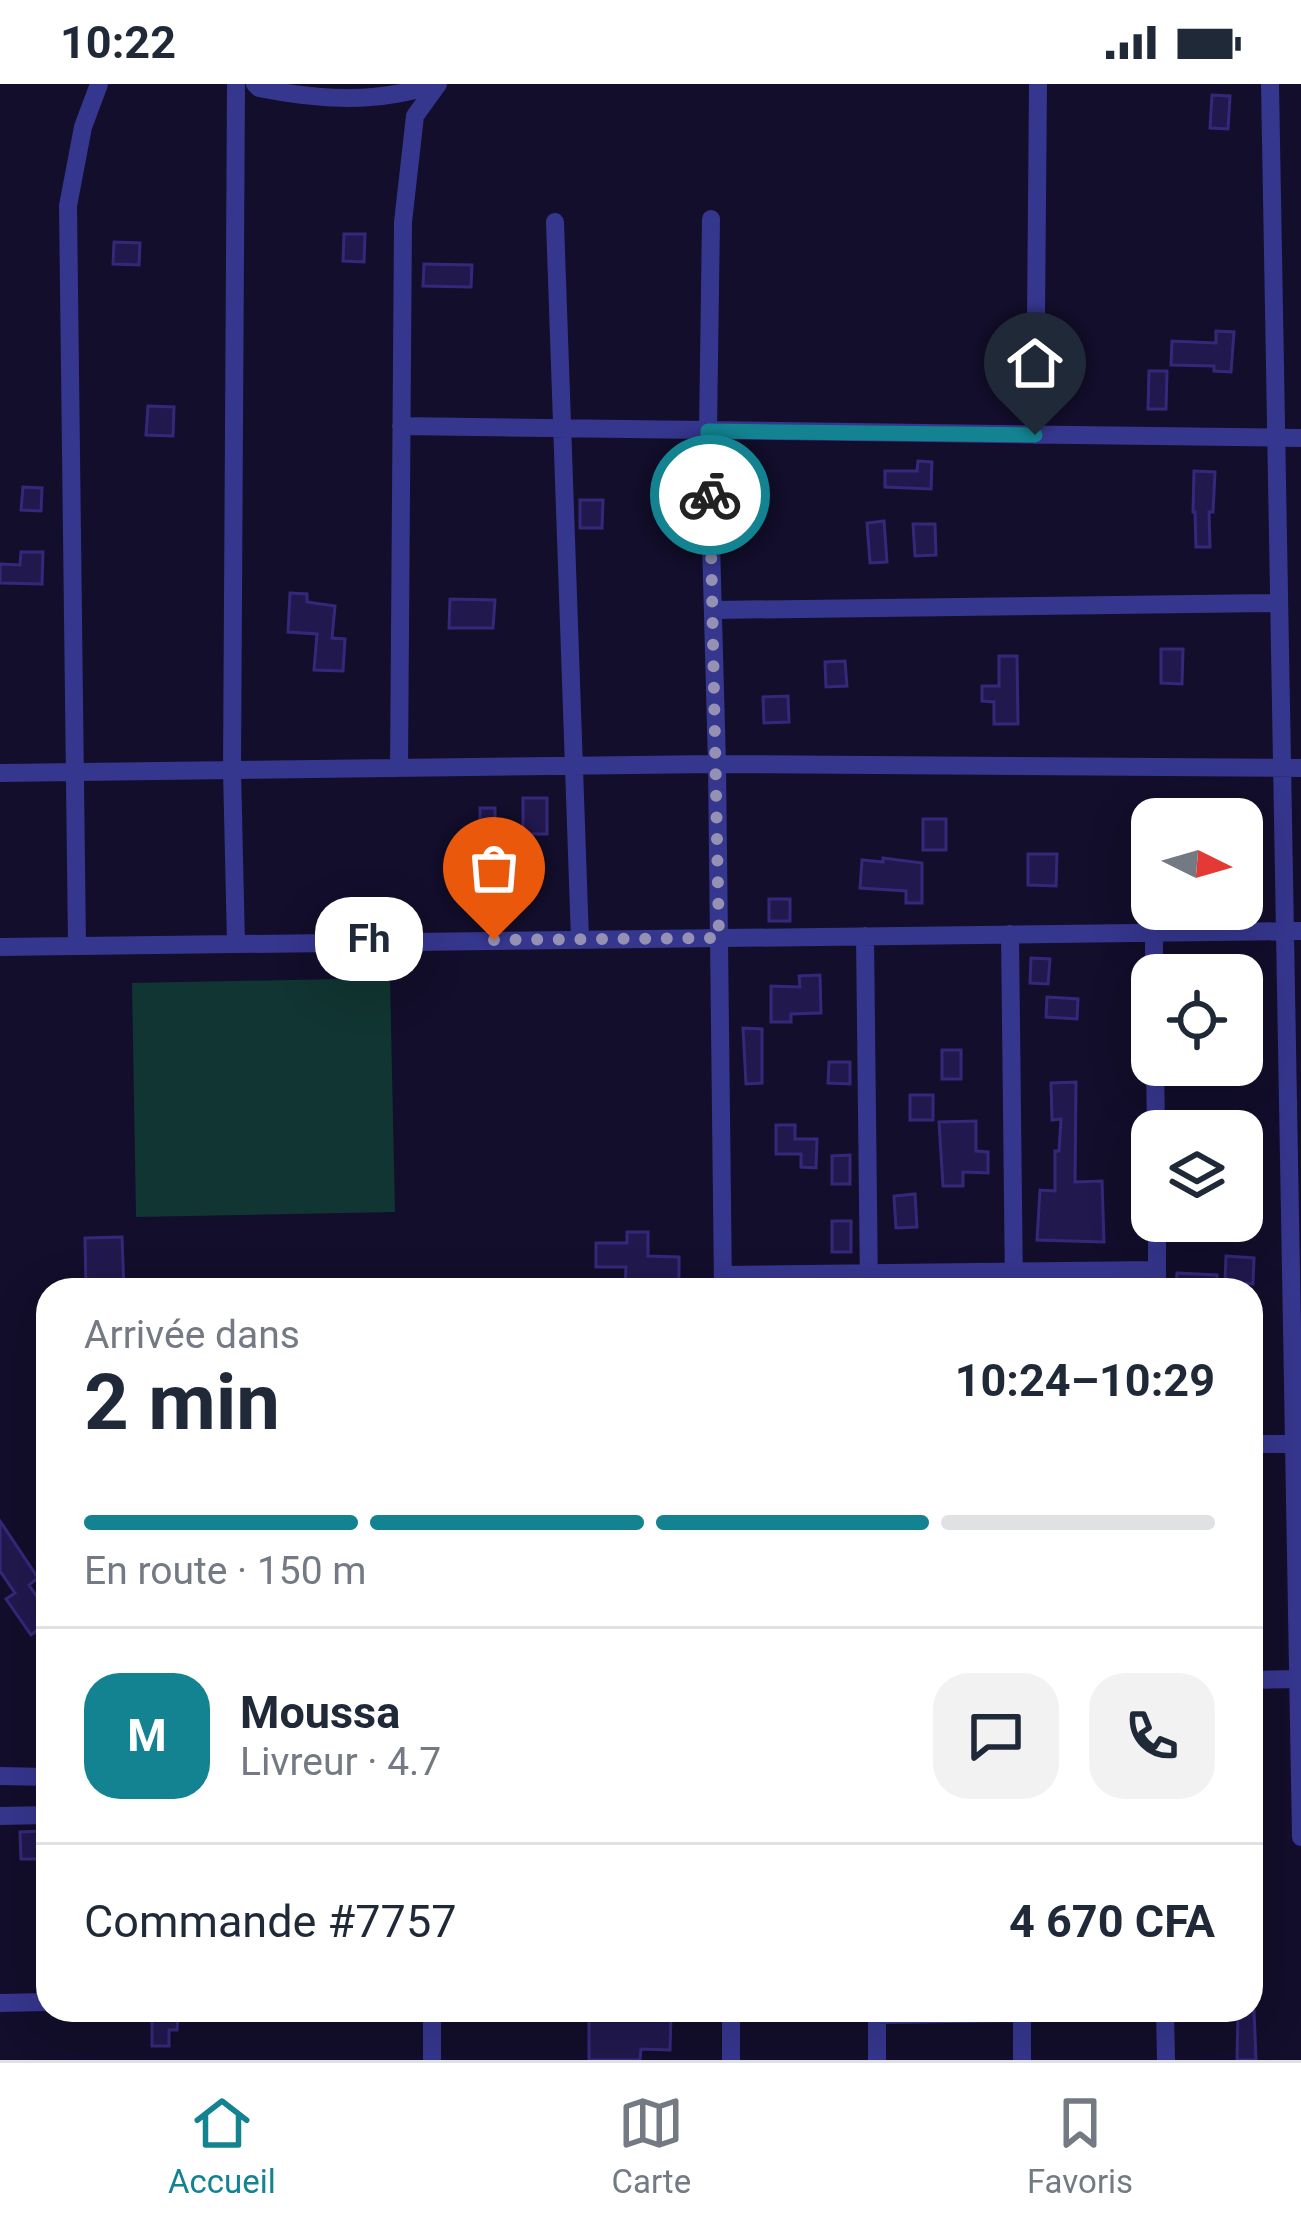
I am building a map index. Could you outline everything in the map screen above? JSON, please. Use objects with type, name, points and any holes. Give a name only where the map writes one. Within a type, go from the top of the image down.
[{"type":"street","points":[[77,946],[68,206],[83,127],[99,84]]},
{"type":"street","points":[[236,84],[232,770],[236,944]]},
{"type":"street","points":[[255,84],[333,99],[405,94],[436,84]]},
{"type":"street","points":[[399,768],[405,201],[415,116],[436,84]]},
{"type":"street","points":[[1035,435],[1038,84]]},
{"type":"street","points":[[1270,84],[1279,603],[1292,768],[1294,1444],[1301,1837]]},
{"type":"street","points":[[711,219],[708,431],[723,1278]]},
{"type":"street","points":[[555,222],[580,940]]},
{"type":"street","points":[[401,427],[1301,438]]},
{"type":"street","points":[[713,610],[1279,603]]},
{"type":"street","points":[[0,773],[717,764],[1292,768]]},
{"type":"street","points":[[0,947],[1293,932]]},
{"type":"street","points":[[1154,933],[1154,954]]},
{"type":"street","points":[[1010,934],[1014,1278]]},
{"type":"street","points":[[865,936],[869,1278]]},
{"type":"street","points":[[1156,1242],[1157,1278]]},
{"type":"street","points":[[1263,1444],[1294,1444]]},
{"type":"street","points":[[1263,1680],[1300,1679]]},
{"type":"street","points":[[0,1776],[36,1777]]},
{"type":"street","points":[[0,1816],[36,1815]]},
{"type":"street","points":[[0,2003],[36,2002]]},
{"type":"street","points":[[432,2022],[432,2060]]},
{"type":"street","points":[[731,2022],[731,2060]]},
{"type":"street","points":[[877,2022],[877,2060]]},
{"type":"street","points":[[1022,2022],[1022,2060]]},
{"type":"street","points":[[1165,2022],[1166,2060]]},
{"type":"green space","points":[[390,978],[395,1212],[136,1217],[132,983]]},
{"type":"building","points":[[1212,95],[1230,96],[1228,129],[1210,128]]},
{"type":"building","points":[[344,234],[365,234],[364,262],[343,261]]},
{"type":"building","points":[[114,242],[140,243],[139,265],[113,264]]},
{"type":"building","points":[[424,264],[472,265],[471,287],[423,286]]},
{"type":"building","points":[[1216,331],[1234,332],[1231,372],[1214,371],[1214,366],[1171,365],[1172,341],[1216,343]]},
{"type":"building","points":[[1149,371],[1167,371],[1166,409],[1148,409]]},
{"type":"building","points":[[148,406],[174,407],[173,436],[146,435]]},
{"type":"building","points":[[918,461],[932,462],[931,489],[885,487],[885,471],[917,471]]},
{"type":"building","points":[[1194,471],[1215,472],[1210,547],[1196,547]]},
{"type":"building","points":[[23,487],[42,488],[41,511],[21,510]]},
{"type":"building","points":[[580,500],[603,500],[602,528],[580,528]]},
{"type":"building","points":[[884,521],[887,562],[870,563],[867,523]]},
{"type":"building","points":[[913,524],[935,524],[936,555],[915,556]]},
{"type":"building","points":[[21,552],[43,552],[42,584],[0,583],[0,564],[20,565]]},
{"type":"building","points":[[290,593],[307,594],[307,602],[335,606],[332,638],[345,639],[343,671],[314,670],[317,634],[288,632]]},
{"type":"building","points":[[450,599],[495,600],[493,628],[449,628]]},
{"type":"building","points":[[1161,649],[1183,649],[1182,684],[1161,683]]},
{"type":"building","points":[[999,656],[1017,656],[1018,724],[994,724],[994,702],[982,701],[982,686],[999,686]]},
{"type":"building","points":[[845,661],[847,686],[826,687],[825,662]]},
{"type":"building","points":[[788,696],[789,722],[764,723],[763,697]]},
{"type":"building","points":[[523,798],[547,798],[547,834],[523,834]]},
{"type":"building","points":[[480,808],[495,808],[495,838],[480,838]]},
{"type":"building","points":[[923,819],[946,819],[946,850],[923,850]]},
{"type":"building","points":[[1028,854],[1057,854],[1056,886],[1028,885]]},
{"type":"building","points":[[883,858],[922,863],[922,903],[906,903],[906,891],[860,888],[862,860],[883,862]]},
{"type":"building","points":[[769,899],[790,899],[790,921],[769,921]]},
{"type":"building","points":[[1031,958],[1050,959],[1048,984],[1030,983]]},
{"type":"building","points":[[820,975],[821,1013],[791,1014],[791,1022],[771,1022],[771,986],[800,987],[799,976]]},
{"type":"building","points":[[1047,997],[1078,999],[1077,1019],[1046,1017]]},
{"type":"building","points":[[743,1028],[762,1029],[762,1083],[746,1084]]},
{"type":"building","points":[[942,1050],[961,1050],[961,1079],[942,1079]]},
{"type":"building","points":[[829,1062],[850,1062],[850,1084],[828,1083]]},
{"type":"building","points":[[1076,1082],[1075,1182],[1102,1181],[1104,1242],[1037,1240],[1040,1190],[1055,1191],[1055,1151],[1059,1151],[1061,1119],[1052,1120],[1051,1083]]},
{"type":"building","points":[[910,1095],[933,1095],[933,1120],[910,1120]]},
{"type":"building","points":[[976,1121],[976,1151],[988,1152],[988,1173],[963,1172],[963,1186],[943,1186],[939,1122]]},
{"type":"building","points":[[776,1125],[795,1125],[795,1139],[817,1139],[816,1168],[801,1167],[801,1154],[776,1154]]},
{"type":"building","points":[[850,1155],[850,1184],[832,1184],[832,1156]]},
{"type":"building","points":[[915,1194],[917,1227],[896,1228],[894,1196]]},
{"type":"building","points":[[832,1221],[851,1221],[851,1252],[832,1252]]},
{"type":"building","points":[[627,1232],[648,1232],[648,1256],[679,1257],[679,1278],[626,1278],[626,1267],[596,1267],[596,1243],[627,1243]]},
{"type":"building","points":[[122,1237],[124,1278],[86,1278],[85,1238]]},
{"type":"building","points":[[1226,1256],[1254,1258],[1253,1278],[1225,1278]]},
{"type":"building","points":[[1177,1273],[1217,1275],[1217,1278],[1177,1278]]},
{"type":"building","points":[[0,1521],[36,1575],[29,1585],[36,1595],[36,1631],[31,1635],[6,1599],[15,1593],[0,1571]]},
{"type":"building","points":[[36,1831],[36,1859],[21,1859],[20,1832]]},
{"type":"building","points":[[152,2022],[178,2022],[177,2030],[169,2030],[169,2046],[152,2046]]},
{"type":"building","points":[[589,2022],[671,2022],[670,2050],[641,2049],[640,2060],[589,2060]]},
{"type":"building","points":[[1238,2022],[1254,2022],[1256,2060],[1237,2060]]},
{"type":"way so far","points":[[494,940],[719,938],[710,495]]},
{"type":"place","name":"Fh","points":[[494,940]]},
{"type":"route","points":[[710,495],[708,431],[1035,435]]}]
